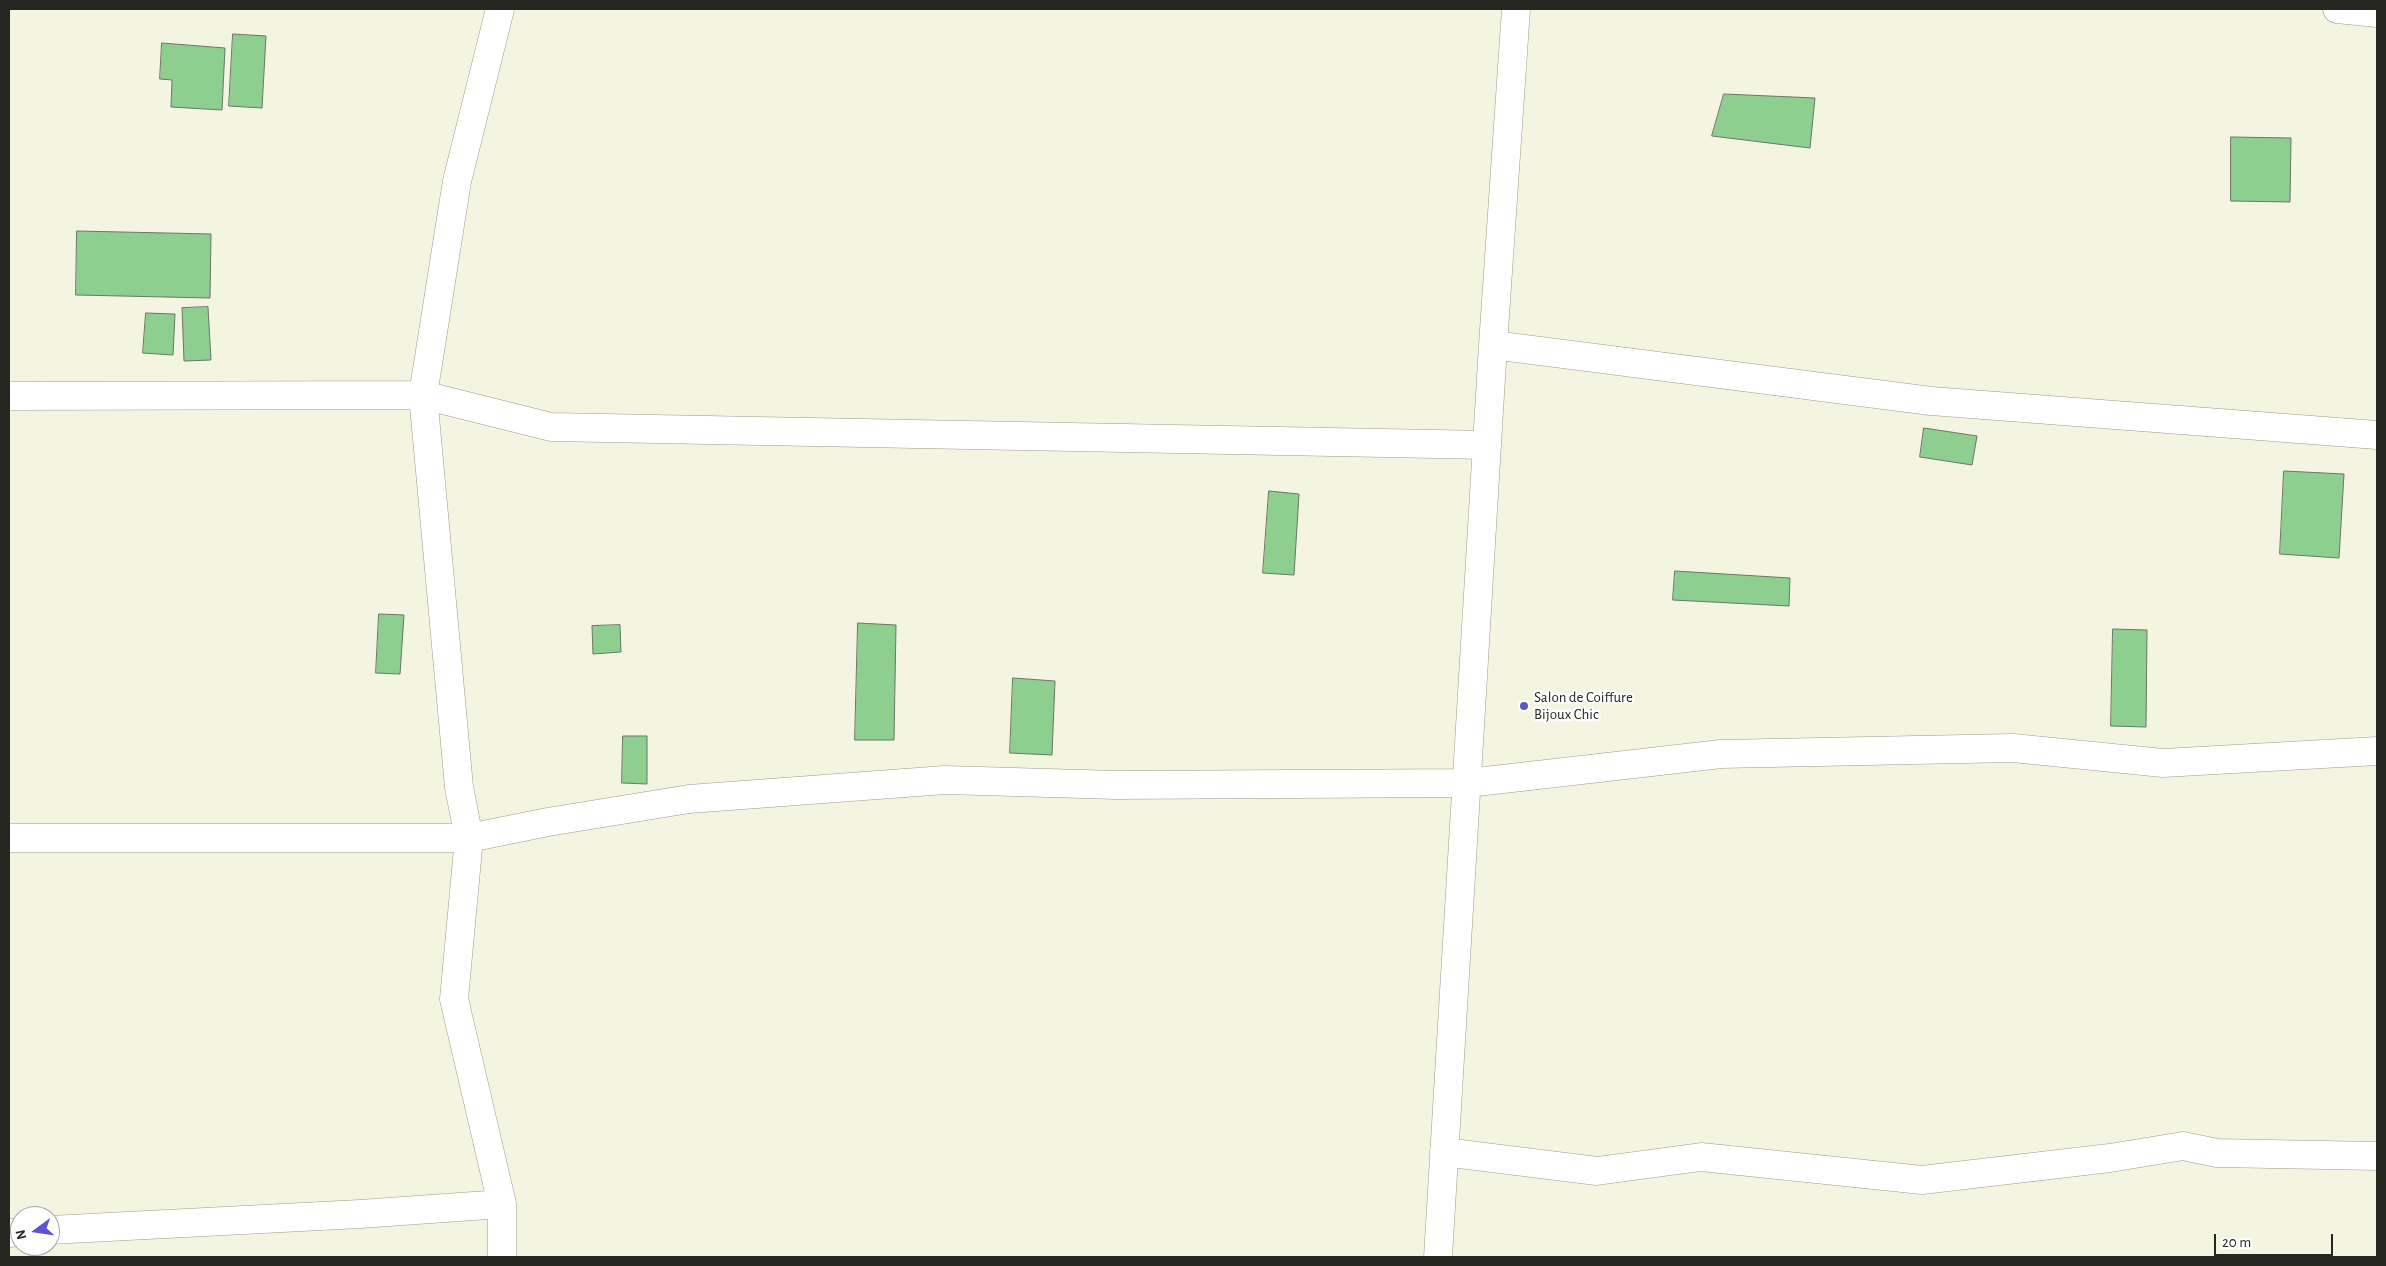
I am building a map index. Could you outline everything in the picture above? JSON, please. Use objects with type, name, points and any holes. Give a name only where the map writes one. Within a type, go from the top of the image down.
[{"type":"street","points":[[500,9],[457,181],[423,395],[459,787],[469,838],[454,999],[502,1204],[502,1257]]},
{"type":"street","points":[[1438,1257],[1493,345],[1516,9]]},
{"type":"street","points":[[2336,9],[2377,13]]},
{"type":"street","points":[[1493,345],[1931,401],[2377,435]]},
{"type":"street","points":[[9,396],[423,395],[551,427],[1487,445]]},
{"type":"street","points":[[9,838],[469,838],[548,822],[689,799],[945,780],[1117,784],[1468,783],[1721,754],[2013,748],[2164,763],[2377,751]]},
{"type":"street","points":[[1444,1152],[1597,1171],[1701,1157],[1922,1180],[2110,1158],[2183,1146],[2217,1153],[2377,1156]]},
{"type":"street","points":[[60,1229],[360,1214],[502,1204]]},
{"type":"building","points":[[233,34],[266,36],[262,108],[229,106]]},
{"type":"building","points":[[162,43],[225,48],[222,110],[171,107],[172,80],[160,79]]},
{"type":"building","points":[[1724,94],[1815,98],[1810,148],[1712,136]]},
{"type":"building","points":[[2231,137],[2291,138],[2290,202],[2231,201]]},
{"type":"building","points":[[77,231],[211,234],[210,298],[76,295]]},
{"type":"building","points":[[208,307],[211,360],[184,361],[182,308]]},
{"type":"building","points":[[146,313],[175,314],[173,355],[143,353]]},
{"type":"building","points":[[1924,428],[1977,436],[1972,465],[1920,457]]},
{"type":"building","points":[[2284,471],[2344,474],[2339,558],[2280,554]]},
{"type":"building","points":[[1269,491],[1299,494],[1294,575],[1263,573]]},
{"type":"building","points":[[1675,571],[1790,578],[1789,606],[1673,600]]},
{"type":"building","points":[[379,614],[404,615],[400,674],[376,673]]},
{"type":"building","points":[[858,623],[896,625],[894,740],[855,740]]},
{"type":"building","points":[[620,625],[621,652],[593,654],[592,626]]},
{"type":"building","points":[[2113,629],[2147,630],[2146,727],[2111,726]]},
{"type":"building","points":[[1013,678],[1055,681],[1052,755],[1010,753]]},
{"type":"building","points":[[623,736],[647,736],[647,784],[622,783]]},
{"type":"place","name":"Salon de Coiffure Bijoux Chic","points":[[1524,706]]}]
